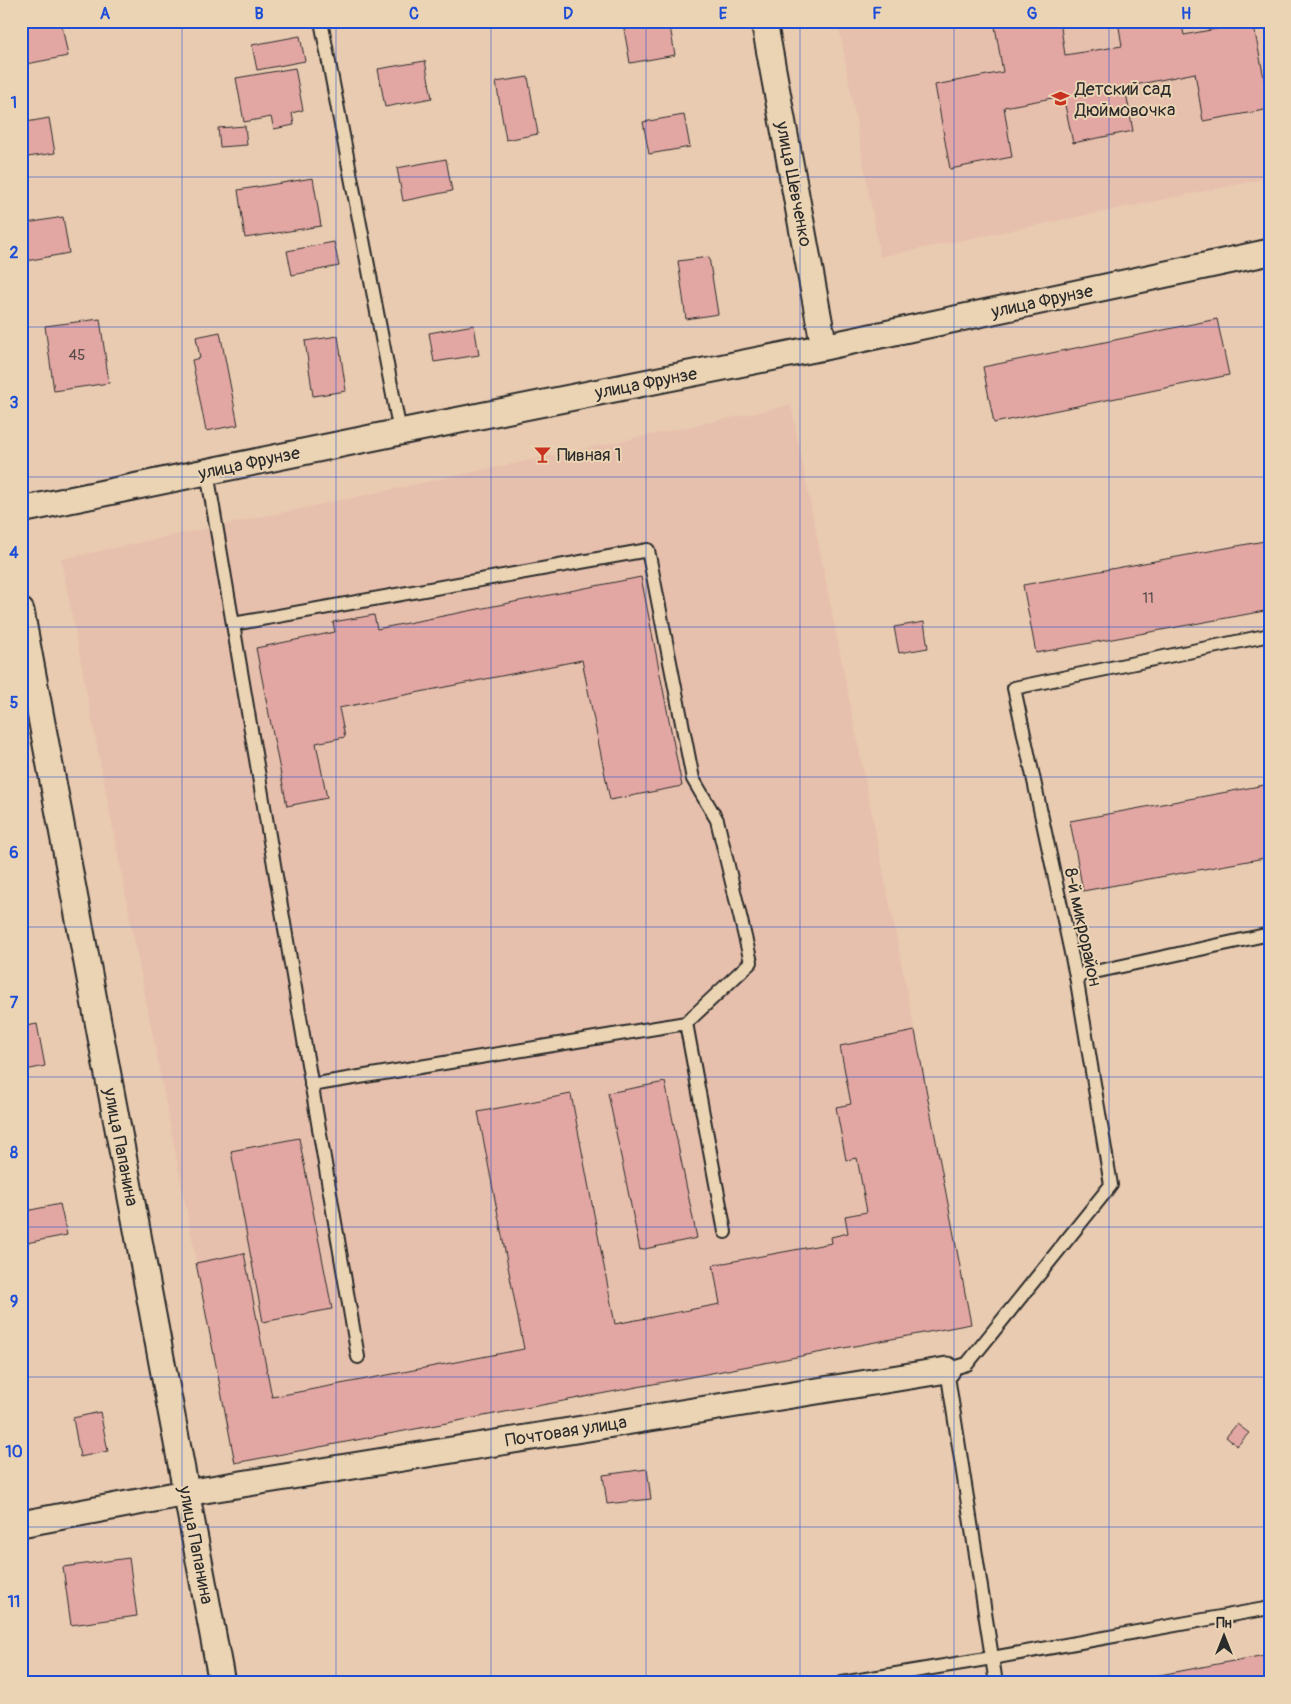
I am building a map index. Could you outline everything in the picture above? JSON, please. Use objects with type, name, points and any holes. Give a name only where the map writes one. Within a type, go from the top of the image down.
[{"type":"street","name":"улица Шевченко","points":[[764,21],[824,347]]},
{"type":"street","name":"улица Фрунзе","points":[[21,510],[824,347],[1270,252]]},
{"type":"street","name":"улица Папанина","points":[[21,611],[222,1683]]},
{"type":"street","name":"Почтовая улица","points":[[21,1524],[186,1493],[947,1370]]},
{"type":"lane","points":[[321,21],[400,432]]},
{"type":"lane","points":[[207,472],[358,1357]]},
{"type":"lane","points":[[233,624],[648,550],[693,779],[717,820],[751,962],[686,1023],[311,1085]]},
{"type":"lane","name":"8-й микрорайон","points":[[947,1370],[967,1364],[1111,1185],[1076,976],[1014,688],[1270,635]]},
{"type":"lane","points":[[1076,976],[1270,934]]},
{"type":"lane","points":[[686,1023],[725,1232]]},
{"type":"lane","points":[[947,1370],[996,1683]]},
{"type":"lane","points":[[842,1683],[1270,1608]]},
{"type":"shaded area","name":"Детский сад Дюймовочка","points":[[838,21],[1270,21],[1270,178],[880,257]]},
{"type":"shaded area","points":[[791,405],[971,1324],[235,1463],[61,559]]},
{"type":"building","points":[[48,21],[61,21],[68,56],[21,65],[21,27]]},
{"type":"building","points":[[669,21],[675,55],[630,63],[624,29]]},
{"type":"building","points":[[994,21],[1060,21],[1065,55],[1122,46],[1118,21],[1181,21],[1184,35],[1253,22],[1270,109],[1203,121],[1195,73],[1125,87],[1133,131],[1073,143],[1063,96],[1004,107],[1012,157],[950,169],[935,85],[1003,72]]},
{"type":"building","points":[[300,36],[305,61],[257,70],[252,45]]},
{"type":"building","points":[[425,61],[432,98],[385,107],[378,69]]},
{"type":"building","points":[[295,68],[303,110],[292,113],[294,125],[274,129],[271,117],[244,122],[236,78]]},
{"type":"building","points":[[528,77],[538,134],[506,140],[496,82]]},
{"type":"building","points":[[684,115],[690,147],[649,154],[643,122]]},
{"type":"building","points":[[49,118],[55,153],[21,158],[21,123]]},
{"type":"building","points":[[245,126],[247,145],[220,147],[218,128]]},
{"type":"building","points":[[446,159],[452,191],[403,201],[397,168]]},
{"type":"building","points":[[313,178],[321,226],[245,238],[238,190]]},
{"type":"building","points":[[63,217],[69,253],[26,261],[21,224]]},
{"type":"building","points":[[334,242],[339,266],[292,275],[287,251]]},
{"type":"building","points":[[709,257],[718,314],[686,319],[678,261]]},
{"type":"building","points":[[100,319],[109,383],[54,391],[45,326]]},
{"type":"building","points":[[1217,319],[1229,375],[994,423],[983,367]]},
{"type":"building","points":[[474,325],[479,355],[434,362],[429,333]]},
{"type":"building","points":[[220,332],[238,425],[206,431],[192,360],[200,358],[196,337]]},
{"type":"building","points":[[338,336],[346,391],[313,396],[305,341]]},
{"type":"building","points":[[1270,540],[1270,610],[1036,653],[1023,585]]},
{"type":"building","points":[[641,577],[682,786],[610,800],[582,660],[339,708],[345,737],[316,743],[327,798],[287,806],[256,648],[335,632],[333,622],[374,615],[377,629]]},
{"type":"building","points":[[924,622],[928,648],[899,653],[894,627]]},
{"type":"building","points":[[1270,784],[1270,857],[1083,891],[1070,821]]},
{"type":"building","points":[[37,1024],[45,1066],[21,1071],[21,1027]]},
{"type":"building","points":[[915,1031],[971,1324],[235,1463],[196,1263],[244,1253],[272,1397],[524,1349],[478,1112],[571,1094],[615,1324],[720,1304],[713,1265],[832,1243],[831,1237],[848,1233],[845,1216],[867,1212],[857,1158],[846,1160],[836,1107],[851,1104],[840,1046]]},
{"type":"building","points":[[665,1082],[697,1238],[640,1250],[608,1093]]},
{"type":"building","points":[[299,1138],[332,1309],[263,1322],[231,1151]]},
{"type":"building","points":[[60,1204],[67,1235],[21,1244],[21,1212]]},
{"type":"building","points":[[100,1412],[108,1451],[80,1457],[73,1418]]},
{"type":"building","points":[[1237,1424],[1249,1433],[1237,1446],[1226,1437]]},
{"type":"building","points":[[647,1469],[651,1499],[607,1504],[603,1475]]},
{"type":"building","points":[[129,1558],[137,1616],[71,1625],[63,1567]]},
{"type":"building","points":[[1270,1654],[1270,1683],[1118,1683]]},
{"type":"place","name":"Детский сад Дюймовочка","points":[[1061,99]]},
{"type":"place","name":"Пивная 1","points":[[543,455]]}]
